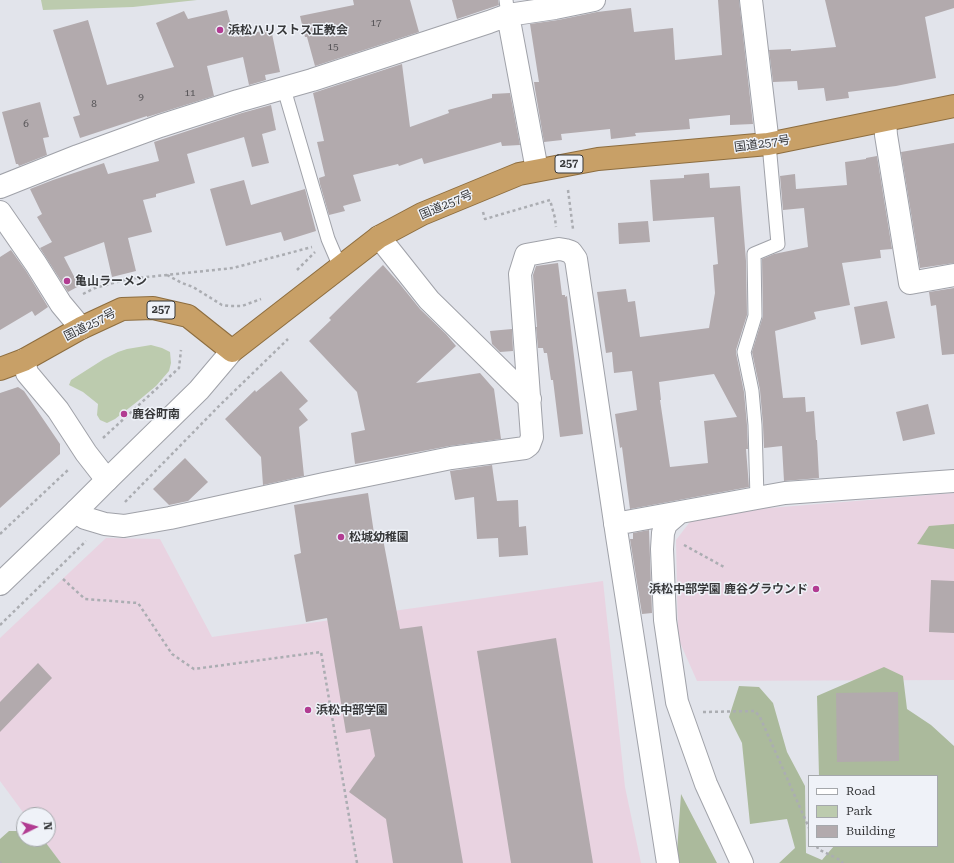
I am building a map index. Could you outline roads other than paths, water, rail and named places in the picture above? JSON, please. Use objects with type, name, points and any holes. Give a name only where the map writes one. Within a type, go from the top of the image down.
[{"type":"highway","name":"国道257号","points":[[0,368],[24,360],[81,328],[122,309],[153,308],[188,316],[232,351],[379,237],[422,214],[519,174],[598,159],[768,144],[954,106]]},
{"type":"street","points":[[0,187],[160,126],[238,101],[284,89],[489,22],[507,7],[555,8],[594,0]]},
{"type":"street","points":[[751,0],[768,144]]},
{"type":"street","points":[[507,7],[537,170]]},
{"type":"street","points":[[886,121],[886,135],[910,283],[954,275]]},
{"type":"street","points":[[0,212],[36,264],[61,304],[81,328]]},
{"type":"street","points":[[379,237],[429,300],[530,399]]},
{"type":"street","points":[[76,511],[85,518],[104,524],[124,526],[170,518],[451,458],[525,448],[529,445],[532,437],[520,274],[526,254],[559,249],[571,252],[576,259],[615,524],[668,863]]},
{"type":"street","points":[[0,584],[199,390],[232,351]]},
{"type":"street","points":[[24,360],[27,373],[58,410],[86,453],[107,480]]},
{"type":"street","points":[[615,524],[785,493],[954,481]]},
{"type":"street","points":[[680,512],[666,524],[663,533],[662,549],[665,620],[677,702],[706,784],[742,863]]},
{"type":"lane","points":[[284,89],[328,239],[340,267]]},
{"type":"lane","points":[[756,498],[756,425],[752,391],[744,352],[755,316],[754,254],[778,244],[768,144]]},
{"type":"place","name":"浜松ハリストス正教会","points":[[220,30]]},
{"type":"place","name":"亀山ラーメン","points":[[67,281]]},
{"type":"place","name":"鹿谷町南","points":[[124,414]]},
{"type":"place","name":"松城幼稚園","points":[[341,537]]},
{"type":"place","name":"浜松中部学園 鹿谷グラウンド","points":[[816,589]]},
{"type":"place","name":"浜松中部学園","points":[[308,710]]}]
